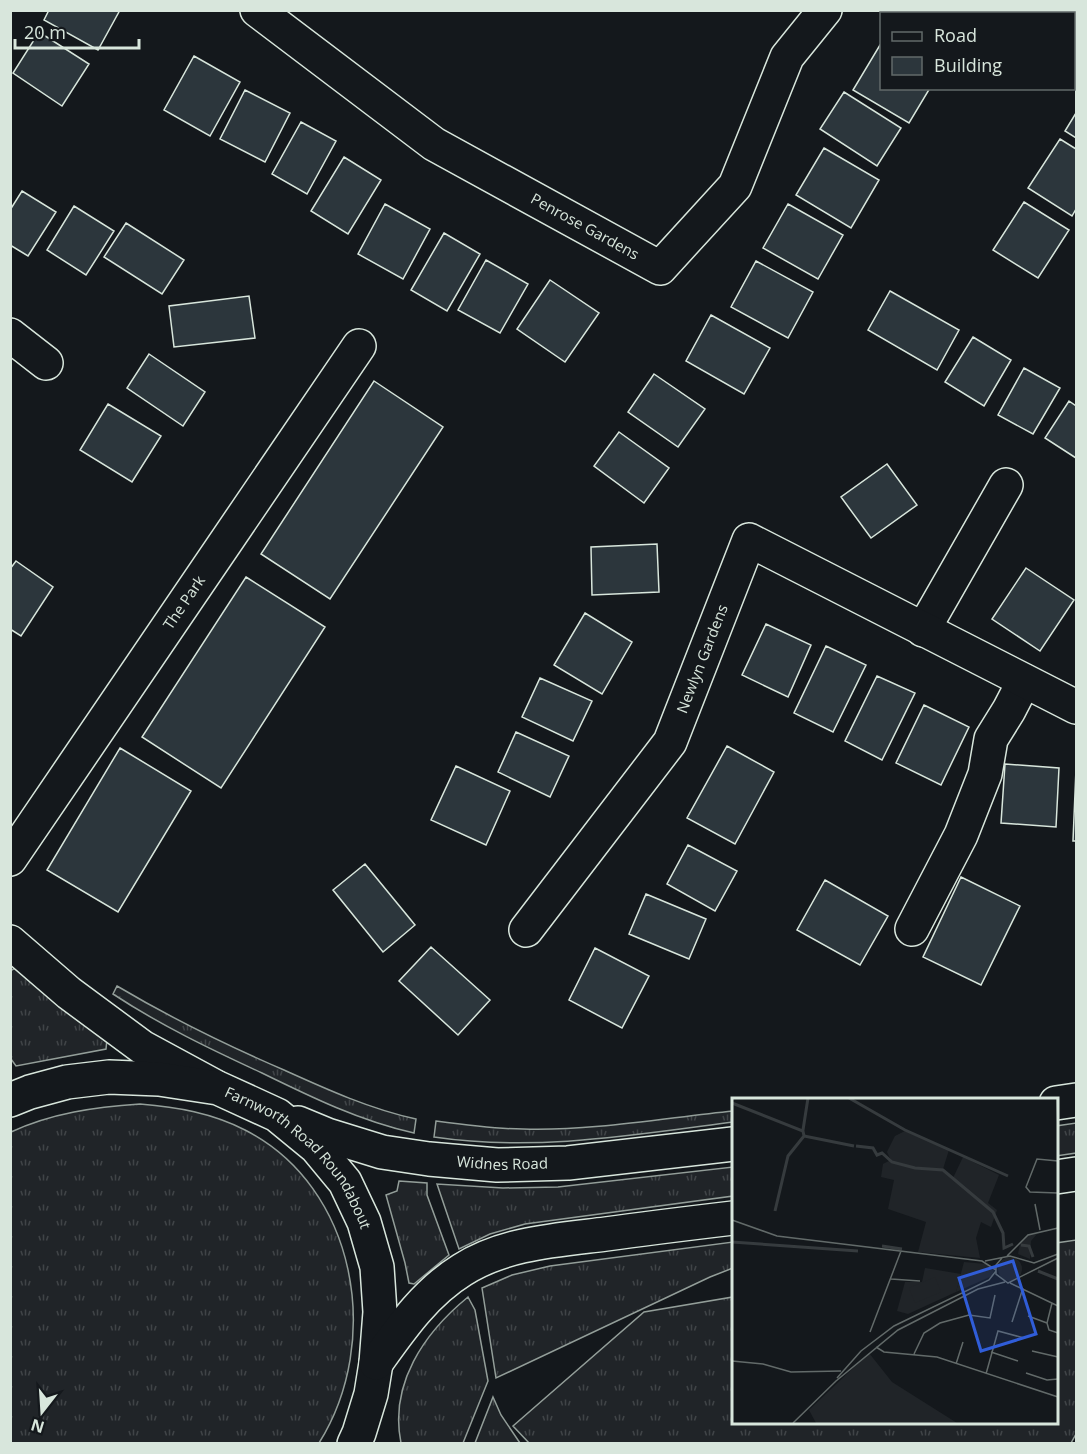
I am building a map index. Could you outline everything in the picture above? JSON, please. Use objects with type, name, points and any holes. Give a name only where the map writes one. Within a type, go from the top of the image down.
[{"type":"street","name":"Penrose Gardens","points":[[257,10],[434,144],[660,268],[735,186],[787,57],[825,10]]},
{"type":"street","points":[[10,335],[46,363]]},
{"type":"street","name":"The Park","points":[[10,859],[359,346]]},
{"type":"street","points":[[923,630],[1006,485]]},
{"type":"street","name":"Newlyn Gardens","points":[[526,930],[670,742],[749,540],[1077,707]]},
{"type":"street","points":[[912,929],[961,835],[985,774],[991,739],[1024,681]]},
{"type":"street","points":[[10,942],[69,993],[142,1047],[218,1088]]},
{"type":"street","name":"Farnworth Road Roundabout","points":[[10,1100],[67,1082],[109,1077],[159,1078],[218,1088],[277,1115],[316,1147],[345,1182],[364,1222],[377,1267],[380,1312],[374,1379],[354,1443]]},
{"type":"street","points":[[1057,1103],[1077,1101]]},
{"type":"street","name":"Widnes Road","points":[[277,1115],[327,1135],[382,1152],[497,1165],[568,1163],[732,1143]]},
{"type":"street","points":[[1057,1177],[1077,1174]]},
{"type":"street","points":[[376,1443],[372,1426],[374,1379],[407,1319],[430,1293],[462,1270],[496,1252],[551,1241],[732,1218]]},
{"type":"green space","points":[[17,967],[107,1039],[106,1049],[16,1066],[11,1059],[10,971]]},
{"type":"green space","points":[[117,986],[178,1020],[262,1061],[348,1098],[416,1119],[414,1133],[336,1108],[204,1046],[113,994]]},
{"type":"green space","points":[[140,1104],[194,1112],[220,1119],[245,1130],[283,1156],[313,1189],[335,1227],[348,1270],[353,1314],[350,1359],[339,1403],[319,1443],[11,1443],[11,1132],[26,1125],[74,1112]]},
{"type":"green space","points":[[732,1111],[732,1122],[584,1140],[509,1143],[434,1137],[436,1121],[501,1128],[549,1129],[602,1126]]},
{"type":"green space","points":[[1076,1123],[1076,1153],[1057,1156],[1057,1126]]},
{"type":"green space","points":[[732,1167],[732,1196],[525,1224],[490,1234],[459,1249],[437,1184],[503,1188],[558,1187]]},
{"type":"green space","points":[[399,1181],[427,1183],[427,1195],[449,1255],[414,1284],[409,1283],[386,1195],[397,1191]]},
{"type":"green space","points":[[1076,1240],[1076,1434],[1071,1443],[530,1444],[513,1426],[644,1312],[732,1297],[732,1424],[1057,1424],[1057,1243]]},
{"type":"green space","points":[[732,1242],[732,1268],[496,1378],[482,1288],[512,1275],[550,1266]]},
{"type":"green space","points":[[468,1297],[475,1310],[488,1381],[463,1443],[401,1443],[400,1400],[413,1361],[437,1327]]},
{"type":"green space","points":[[493,1397],[501,1415],[520,1443],[475,1443]]},
{"type":"building","points":[[49,10],[120,10],[98,50],[44,20]]},
{"type":"building","points":[[39,32],[89,64],[62,106],[13,73]]},
{"type":"building","points":[[880,45],[880,90],[929,90],[909,123],[853,90]]},
{"type":"building","points":[[194,56],[240,82],[210,136],[164,110]]},
{"type":"building","points":[[245,90],[290,113],[265,162],[220,139]]},
{"type":"building","points":[[844,92],[901,128],[877,166],[820,129]]},
{"type":"building","points":[[1076,113],[1076,138],[1065,131]]},
{"type":"building","points":[[301,122],[336,141],[307,194],[272,174]]},
{"type":"building","points":[[1060,139],[1076,149],[1076,209],[1072,216],[1028,188]]},
{"type":"building","points":[[824,148],[879,180],[851,228],[796,195]]},
{"type":"building","points":[[344,157],[381,180],[348,234],[311,211]]},
{"type":"building","points":[[22,191],[56,212],[28,256],[10,245],[10,210]]},
{"type":"building","points":[[1024,202],[1069,230],[1038,278],[993,250]]},
{"type":"building","points":[[385,204],[430,229],[403,279],[358,254]]},
{"type":"building","points":[[788,204],[843,235],[818,279],[763,248]]},
{"type":"building","points":[[74,206],[114,231],[86,275],[47,250]]},
{"type":"building","points":[[126,223],[184,260],[162,294],[104,257]]},
{"type":"building","points":[[444,233],[480,254],[447,311],[411,290]]},
{"type":"building","points":[[486,260],[528,284],[500,333],[458,310]]},
{"type":"building","points":[[756,261],[813,292],[788,338],[731,307]]},
{"type":"building","points":[[550,280],[599,313],[565,362],[517,329]]},
{"type":"building","points":[[890,291],[959,330],[937,370],[868,330]]},
{"type":"building","points":[[249,296],[255,338],[174,347],[169,306]]},
{"type":"building","points":[[711,315],[770,348],[744,394],[686,361]]},
{"type":"building","points":[[973,337],[1011,360],[984,406],[945,382]]},
{"type":"building","points":[[149,354],[205,392],[183,426],[127,388]]},
{"type":"building","points":[[1024,368],[1060,388],[1033,434],[998,415]]},
{"type":"building","points":[[654,374],[705,409],[678,447],[628,412]]},
{"type":"building","points":[[374,381],[443,427],[330,599],[261,554]]},
{"type":"building","points":[[1069,401],[1076,406],[1076,458],[1045,438]]},
{"type":"building","points":[[108,404],[161,436],[132,482],[80,450]]},
{"type":"building","points":[[619,432],[669,468],[644,503],[594,466]]},
{"type":"building","points":[[887,464],[917,505],[871,538],[841,497]]},
{"type":"building","points":[[657,544],[659,592],[592,595],[591,547]]},
{"type":"building","points":[[16,561],[53,587],[21,636],[10,629],[10,569]]},
{"type":"building","points":[[1026,568],[1074,600],[1040,651],[992,619]]},
{"type":"building","points":[[246,577],[325,627],[221,788],[142,737]]},
{"type":"building","points":[[585,613],[632,642],[602,694],[554,665]]},
{"type":"building","points":[[766,624],[811,645],[788,697],[742,675]]},
{"type":"building","points":[[826,646],[866,665],[833,732],[794,713]]},
{"type":"building","points":[[877,676],[915,693],[882,760],[845,741]]},
{"type":"building","points":[[540,678],[592,701],[573,741],[522,717]]},
{"type":"building","points":[[924,705],[969,727],[941,785],[896,763]]},
{"type":"building","points":[[516,732],[569,756],[550,797],[498,772]]},
{"type":"building","points":[[727,746],[774,772],[735,844],[687,818]]},
{"type":"building","points":[[120,748],[191,791],[118,912],[47,870]]},
{"type":"building","points":[[1005,764],[1059,768],[1056,827],[1001,823]]},
{"type":"building","points":[[456,766],[510,791],[486,845],[431,820]]},
{"type":"building","points":[[1076,769],[1076,841],[1073,841]]},
{"type":"building","points":[[688,845],[737,871],[715,911],[667,884]]},
{"type":"building","points":[[365,864],[415,925],[383,952],[333,890]]},
{"type":"building","points":[[961,877],[1020,906],[981,985],[923,957]]},
{"type":"building","points":[[825,880],[888,916],[860,965],[797,930]]},
{"type":"building","points":[[646,894],[706,919],[689,959],[629,934]]},
{"type":"building","points":[[431,947],[490,1000],[458,1035],[399,981]]},
{"type":"building","points":[[595,948],[649,976],[622,1028],[569,1000]]}]
